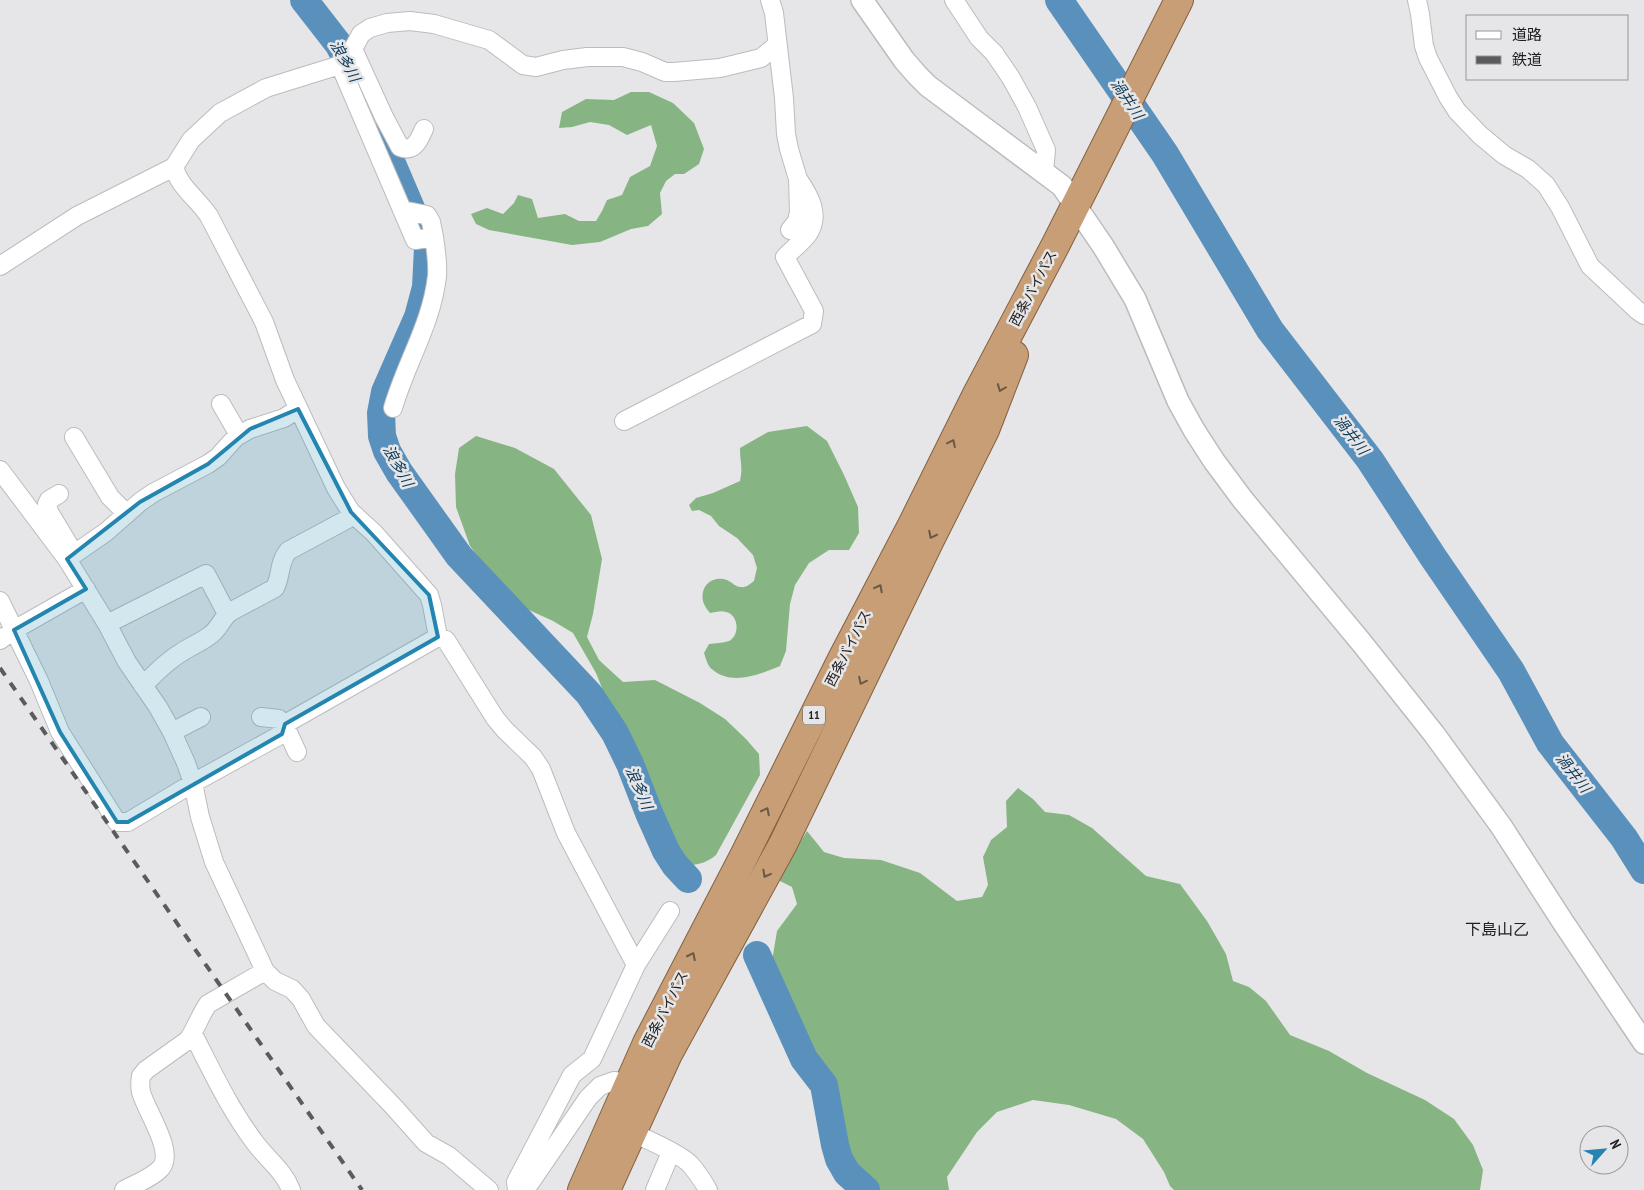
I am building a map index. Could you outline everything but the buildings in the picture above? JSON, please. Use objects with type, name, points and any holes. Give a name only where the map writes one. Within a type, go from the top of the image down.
[{"type":"highway","name":"西条バイパス","points":[[582,1190],[622,1128],[640,1088],[647,1043],[1179,0]]},
{"type":"highway","name":"西条バイパス","points":[[606,1190],[622,1128]]},
{"type":"street","points":[[624,421],[812,324],[814,310],[785,257],[808,233],[813,222],[814,207],[798,178],[789,149],[774,13],[770,0]]},
{"type":"street","points":[[862,0],[917,75],[928,86],[1062,186],[1081,194],[1103,246],[1135,298],[1178,401],[1214,461],[1242,500],[1361,642],[1462,773],[1501,826],[1562,922],[1644,1044]]},
{"type":"street","points":[[954,0],[979,38],[994,53],[1028,107],[1046,150],[1044,172]]},
{"type":"street","points":[[1417,0],[1424,46],[1428,58],[1457,111],[1504,155],[1528,169],[1546,185],[1560,207],[1590,266],[1640,306]]},
{"type":"street","points":[[0,266],[77,216],[174,166],[191,140],[220,113],[266,88],[347,57],[361,34],[370,28],[387,23],[434,24],[489,40],[523,65],[536,68],[563,60],[587,57],[623,57],[642,62],[665,72],[720,68],[761,58],[777,45]]},
{"type":"street","points":[[347,57],[400,147],[405,149],[411,148],[417,144],[424,129]]},
{"type":"street","points":[[347,57],[410,211],[415,240],[427,238],[437,274],[433,302],[424,331],[393,408]]},
{"type":"street","points":[[174,166],[183,186],[202,206],[214,225],[264,322],[284,380],[336,488],[355,515],[374,533],[428,596],[432,605],[438,637]]},
{"type":"street","points":[[790,230],[797,221],[799,212],[798,178]]},
{"type":"street","points":[[221,404],[239,435]]},
{"type":"street","points":[[70,557],[106,532],[153,493],[218,458],[239,435],[250,429],[284,418],[298,409]]},
{"type":"street","points":[[74,437],[110,497],[127,514]]},
{"type":"street","points":[[0,470],[70,557]]},
{"type":"street","points":[[59,494],[46,504],[49,512],[86,589],[127,662],[158,707],[172,732],[186,762],[193,783],[200,817],[214,862],[265,971],[276,981],[292,989],[301,999],[316,1026],[426,1143],[449,1156],[489,1190]]},
{"type":"street","points":[[143,686],[157,670],[217,630],[227,614],[275,588],[279,581],[282,558],[288,551],[355,515]]},
{"type":"street","points":[[107,624],[206,574],[227,614]]},
{"type":"street","points":[[7,635],[86,589]]},
{"type":"street","points":[[0,601],[7,635],[39,681],[60,732],[117,822],[128,822],[193,783],[282,734],[285,724],[438,637],[443,638],[504,730],[533,757],[541,769],[566,833],[636,964]]},
{"type":"street","points":[[172,732],[201,717]]},
{"type":"street","points":[[262,717],[279,719],[285,726],[298,752]]},
{"type":"street","points":[[517,1190],[516,1182],[572,1075],[592,1059],[636,964],[670,910]]},
{"type":"street","points":[[124,1190],[154,1174],[165,1162],[166,1154],[163,1145],[141,1093],[141,1076],[146,1070],[188,1040],[208,1004],[265,971]]},
{"type":"street","points":[[193,1034],[230,1106],[256,1145],[284,1176],[291,1190]]},
{"type":"street","points":[[522,1190],[530,1183],[588,1098],[600,1086],[614,1081],[640,1088]]},
{"type":"street","points":[[622,1128],[680,1156],[699,1175],[708,1190]]},
{"type":"street","points":[[655,1190],[671,1152]]},
{"type":"highlighted area","points":[[298,409],[351,512],[429,595],[438,637],[285,724],[282,734],[128,822],[117,822],[60,732],[14,630],[86,589],[67,559],[140,502],[208,464],[250,429]]},
{"type":"green space","points":[[631,92],[649,92],[673,103],[694,123],[704,149],[699,164],[684,174],[675,174],[666,181],[660,193],[662,214],[648,226],[631,229],[600,242],[572,245],[489,230],[476,224],[471,214],[487,208],[503,214],[514,203],[518,195],[532,199],[538,218],[565,214],[579,221],[596,221],[607,200],[622,195],[630,177],[650,166],[657,146],[651,125],[627,135],[609,125],[590,122],[559,128],[562,112],[586,99],[614,100]]},
{"type":"green space","points":[[807,426],[827,441],[844,475],[858,507],[859,533],[849,550],[829,550],[809,563],[795,585],[790,604],[786,651],[780,666],[746,677],[738,678],[721,675],[710,667],[704,653],[709,644],[727,642],[733,638],[736,630],[736,621],[734,617],[723,611],[710,613],[703,601],[704,588],[709,582],[716,579],[727,580],[739,587],[746,586],[754,581],[757,568],[753,555],[737,538],[719,526],[711,516],[699,510],[692,511],[689,505],[696,498],[740,481],[740,448],[768,432]]},
{"type":"green space","points":[[476,436],[515,448],[554,469],[591,515],[602,559],[593,614],[587,637],[599,660],[623,682],[655,680],[700,703],[725,719],[759,754],[760,775],[716,855],[711,859],[694,865],[668,865],[657,852],[642,821],[610,740],[594,714],[597,696],[602,688],[596,673],[573,633],[529,610],[493,577],[470,546],[456,507],[455,474],[459,448]]},
{"type":"green space","points":[[1018,788],[1033,799],[1045,812],[1069,815],[1092,828],[1146,876],[1180,884],[1207,921],[1226,954],[1233,981],[1249,987],[1266,1001],[1290,1035],[1329,1051],[1367,1073],[1425,1100],[1454,1119],[1473,1145],[1483,1170],[1480,1190],[1174,1190],[1143,1139],[1116,1119],[1069,1105],[1033,1100],[997,1112],[977,1132],[947,1177],[949,1190],[876,1190],[847,1163],[839,1141],[836,1109],[829,1082],[810,1056],[773,975],[772,961],[777,931],[797,904],[792,887],[778,880],[807,831],[824,852],[844,858],[881,860],[920,873],[957,901],[982,897],[988,885],[983,857],[991,840],[1007,827],[1006,801]]},
{"type":"waterway","name":"浪多川","points":[[304,0],[339,45],[352,70],[428,248],[426,287],[418,317],[385,392],[381,413],[382,436],[387,451],[399,472],[459,556],[589,694],[615,733],[666,851],[675,865],[688,879]]},
{"type":"waterway","name":"渦井川","points":[[1059,0],[1165,154],[1270,330],[1370,460],[1433,557],[1511,671],[1550,743],[1624,838],[1644,870]]},
{"type":"waterway","name":"浪多川","points":[[757,955],[804,1059],[824,1085],[839,1159],[847,1173],[866,1190]]},
{"type":"railway","points":[[0,668],[362,1190]]},
{"type":"district","name":"下島山乙","points":[[1497,929]]}]
